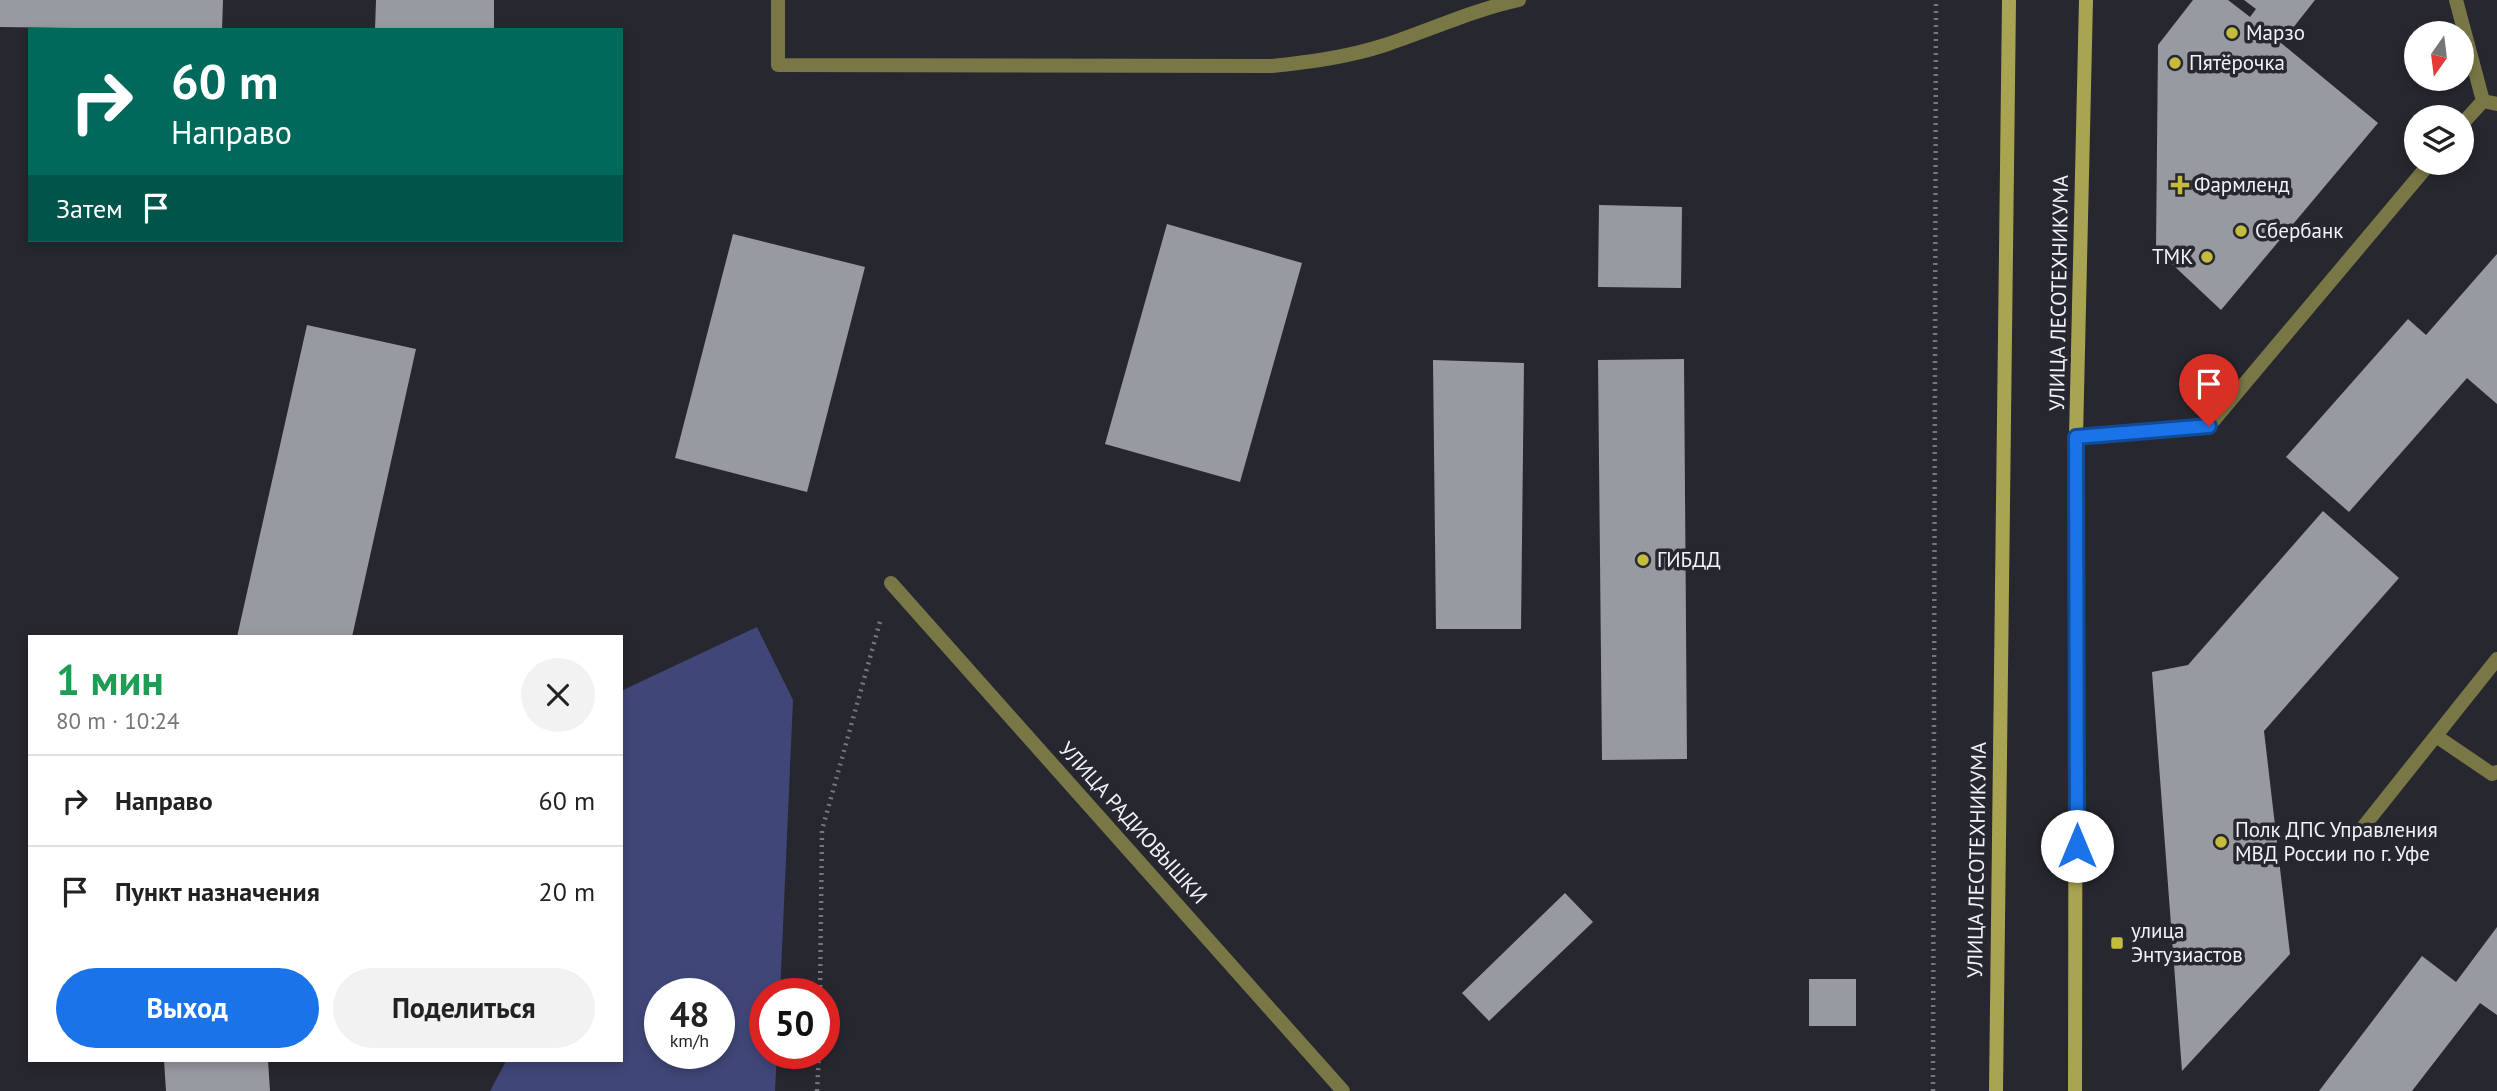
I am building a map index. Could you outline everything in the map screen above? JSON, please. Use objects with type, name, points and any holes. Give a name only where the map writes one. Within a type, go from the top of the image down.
[{"type":"main road","name":"УЛИЦА ЛЕСОТЕХНИКУМА","points":[[1996,1091],[2009,0]]},
{"type":"main road","name":"УЛИЦА ЛЕСОТЕХНИКУМА","points":[[2075,1091],[2076,437],[2087,0]]},
{"type":"lane","points":[[779,0],[778,65],[1272,66],[1356,53],[1491,6],[1519,0]]},
{"type":"lane","points":[[2456,0],[2490,103],[2474,115]]},
{"type":"lane","points":[[2076,437],[2209,426],[2420,175]]},
{"type":"lane","name":"УЛИЦА РАДИОВЫШКИ","points":[[891,583],[1343,1091]]},
{"type":"lane","points":[[2360,831],[2497,659]]},
{"type":"lane","points":[[2436,736],[2492,774],[2497,772]]},
{"type":"path","points":[[1933,1091],[1936,0]]},
{"type":"path","points":[[820,978],[822,830],[891,583]]},
{"type":"path","points":[[817,1091],[818,1069]]},
{"type":"shaded area","points":[[757,627],[793,700],[781,978],[749,978],[749,1069],[776,1069],[775,1091],[490,1091],[505,1062],[623,1062],[623,690]]},
{"type":"building","points":[[0,0],[223,0],[222,28],[0,27]]},
{"type":"building","points":[[376,0],[494,0],[494,28],[375,28]]},
{"type":"building","points":[[2193,0],[2228,0],[2250,17],[2256,9],[2244,0],[2315,0],[2281,43],[2378,123],[2221,310],[2156,249],[2158,45]]},
{"type":"building","points":[[1599,205],[1682,207],[1681,288],[1598,287]]},
{"type":"building","points":[[1167,224],[1302,263],[1240,482],[1105,444]]},
{"type":"building","points":[[733,234],[865,267],[807,492],[675,458]]},
{"type":"building","points":[[2497,254],[2497,404],[2467,378],[2349,512],[2286,457],[2408,319],[2426,335]]},
{"type":"building","points":[[307,325],[416,349],[352,635],[237,635]]},
{"type":"building","name":"ГИБДД","points":[[1684,359],[1687,759],[1602,760],[1598,360]]},
{"type":"building","points":[[1433,360],[1524,363],[1521,629],[1436,629]]},
{"type":"building","name":"Полк ДПС Управления МВД России по г. Уфе","points":[[2323,511],[2399,578],[2264,731],[2290,954],[2182,1071],[2152,672],[2188,665]]},
{"type":"building","points":[[1565,893],[1593,922],[1489,1021],[1462,993]]},
{"type":"building","points":[[2497,927],[2497,1015],[2480,1003],[2412,1091],[2319,1091],[2422,956],[2456,982]]},
{"type":"building","points":[[1809,979],[1856,979],[1856,1026],[1809,1026]]},
{"type":"building","points":[[164,1062],[268,1062],[270,1091],[166,1091]]},
{"type":"place","name":"Марзо","points":[[2232,33]]},
{"type":"place","name":"Пятёрочка","points":[[2175,63]]},
{"type":"place","name":"Фармленд","points":[[2180,185]]},
{"type":"place","name":"Сбербанк","points":[[2241,231]]},
{"type":"place","name":"ТМК","points":[[2207,257]]},
{"type":"place","name":"ГИБДД","points":[[1643,560]]},
{"type":"place","name":"Полк ДПС Управления МВД России по г. Уфе","points":[[2221,842]]},
{"type":"place","name":"улица Энтузиастов","points":[[2117,943]]},
{"type":"route","points":[[2077,846],[2076,437],[2209,426]]}]
